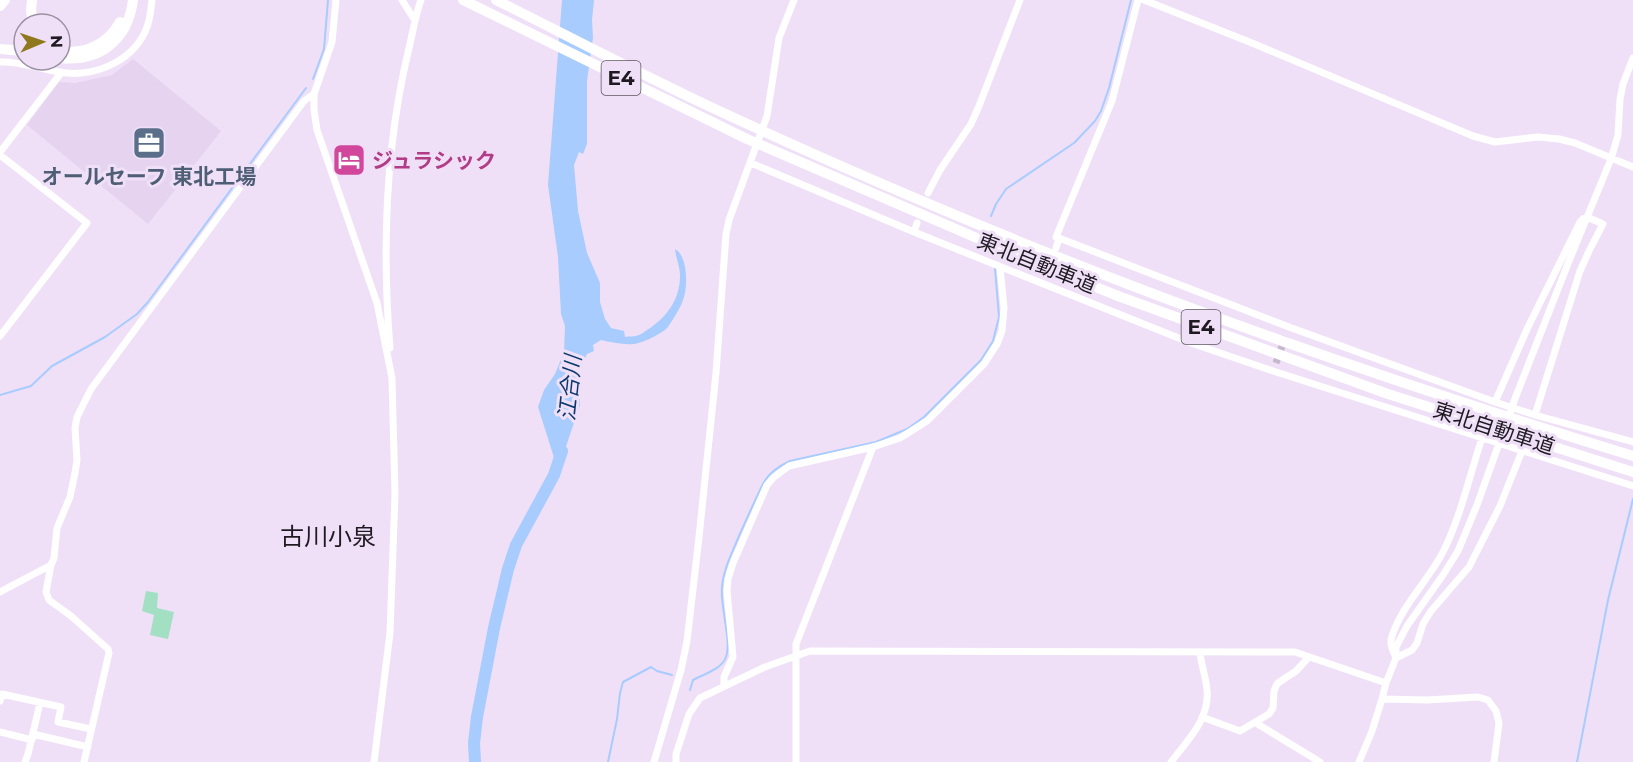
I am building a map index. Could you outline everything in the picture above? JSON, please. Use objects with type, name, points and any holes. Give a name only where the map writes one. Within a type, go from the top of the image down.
[{"type":"highway","points":[[0,6],[5,0]]},
{"type":"highway","points":[[72,51],[82,51],[101,44],[117,28],[123,16],[126,0]]},
{"type":"highway","points":[[72,60],[86,58],[108,47],[124,30],[132,10],[133,0]]},
{"type":"highway","name":"東北自動車道","points":[[463,0],[692,113],[997,247],[1148,307],[1388,394],[1633,472]]},
{"type":"highway","name":"東北自動車道","points":[[496,0],[698,100],[982,226],[1146,291],[1299,347],[1633,456]]},
{"type":"street","points":[[0,62],[17,62],[61,73],[78,74],[96,71],[124,57],[137,45],[146,30],[152,0]]},
{"type":"street","points":[[336,0],[332,42],[314,94],[314,110],[317,130],[377,303],[392,378]]},
{"type":"street","points":[[402,0],[414,19]]},
{"type":"street","points":[[374,762],[390,633],[395,494],[392,378],[386,293],[386,214],[394,120],[400,82],[414,19],[421,0]]},
{"type":"street","points":[[654,762],[681,670],[692,602],[716,373],[726,234],[767,116],[779,38],[794,0]]},
{"type":"street","points":[[928,193],[979,106],[1020,0]]},
{"type":"street","points":[[1138,0],[1112,100],[1056,237],[1289,327],[1495,402],[1633,441]]},
{"type":"street","points":[[1144,0],[1473,136],[1495,142],[1538,137],[1559,139],[1575,143],[1633,167]]},
{"type":"street","points":[[1359,762],[1383,699],[1386,683],[1396,658],[1396,647],[1407,626],[1458,551],[1516,396],[1611,159],[1617,135],[1623,84],[1633,58]]},
{"type":"street","points":[[0,336],[87,223],[0,154],[61,73]]},
{"type":"street","points":[[84,762],[108,649],[49,600],[46,592],[54,558],[57,528],[70,497],[75,472],[77,417],[91,389],[304,101],[314,94]]},
{"type":"street","points":[[751,163],[1000,267],[1044,280],[1191,343],[1633,486]]},
{"type":"street","points":[[1495,402],[1528,327],[1580,222],[1587,217]]},
{"type":"street","points":[[1535,415],[1580,271],[1603,225],[1587,217]]},
{"type":"street","points":[[914,232],[917,223]]},
{"type":"street","points":[[1056,248],[1059,238]]},
{"type":"street","points":[[724,686],[725,672],[733,657],[728,579],[733,562],[767,485],[789,465],[873,447],[900,438],[927,421],[992,354],[1002,331],[1004,296],[1000,267]]},
{"type":"street","points":[[1286,335],[1289,327]]},
{"type":"street","points":[[1273,371],[1276,363]]},
{"type":"street","points":[[1396,658],[1390,642],[1393,634],[1402,614],[1435,566],[1447,544],[1482,438]]},
{"type":"street","points":[[796,762],[795,656],[798,635],[873,447]]},
{"type":"street","points":[[1396,658],[1412,650],[1431,611],[1469,567],[1500,506],[1522,450]]},
{"type":"street","points":[[0,592],[51,565]]},
{"type":"street","points":[[676,762],[676,754],[689,714],[700,698],[765,667],[810,651],[1295,652],[1386,683]]},
{"type":"street","points":[[1171,762],[1191,739],[1202,717],[1207,690],[1200,652]]},
{"type":"street","points":[[1202,717],[1240,730],[1256,723],[1269,714],[1273,708],[1274,691],[1278,683],[1296,671],[1309,657]]},
{"type":"street","points":[[0,701],[2,694],[61,707],[58,722],[91,729]]},
{"type":"street","points":[[1383,699],[1427,700],[1478,697],[1488,700],[1496,711],[1499,723],[1494,762]]},
{"type":"street","points":[[25,762],[40,703]]},
{"type":"street","points":[[1256,723],[1320,762]]},
{"type":"street","points":[[0,732],[88,747]]},
{"type":"shaded area","points":[[133,59],[221,131],[148,224],[27,125],[59,82],[75,83],[112,75]]},
{"type":"green space","points":[[146,591],[158,593],[157,608],[174,612],[168,639],[150,635],[154,615],[142,611]]},
{"type":"water","points":[[562,0],[594,0],[593,38],[587,81],[587,144],[583,154],[579,152],[574,165],[578,211],[587,253],[600,283],[600,302],[605,319],[611,328],[624,331],[625,337],[640,335],[666,314],[678,293],[680,272],[675,249],[685,265],[686,280],[682,303],[667,328],[637,344],[601,340],[593,345],[594,351],[587,354],[579,370],[580,405],[558,470],[538,407],[544,390],[555,374],[564,352],[565,326],[561,314],[558,257],[548,185]]},
{"type":"waterway","points":[[313,79],[324,49],[328,0]]},
{"type":"waterway","points":[[991,216],[1006,189],[1074,143],[1095,121],[1109,88],[1131,0]]},
{"type":"waterway","points":[[0,395],[31,386],[52,366],[105,337],[137,314],[306,88]]},
{"type":"waterway","points":[[690,690],[693,680],[717,668],[726,657],[728,642],[722,596],[724,575],[766,478],[790,461],[876,442],[907,429],[924,417],[981,360],[993,341],[999,317],[995,269]]},
{"type":"waterway","name":"江合川","points":[[475,762],[474,743],[477,717],[508,569],[516,545],[554,475],[562,451]]},
{"type":"waterway","points":[[1577,762],[1608,600],[1633,499]]},
{"type":"waterway","points":[[608,762],[623,682],[651,667],[672,675]]},
{"type":"tunnel","points":[[1045,277],[1054,253]]},
{"type":"tunnel","points":[[1276,363],[1286,335]]},
{"type":"place","name":"オールセーフ 東北工場","points":[[149,143]]},
{"type":"place","name":"ジュラシック","points":[[349,160]]},
{"type":"district","name":"古川小泉","points":[[328,536]]}]
